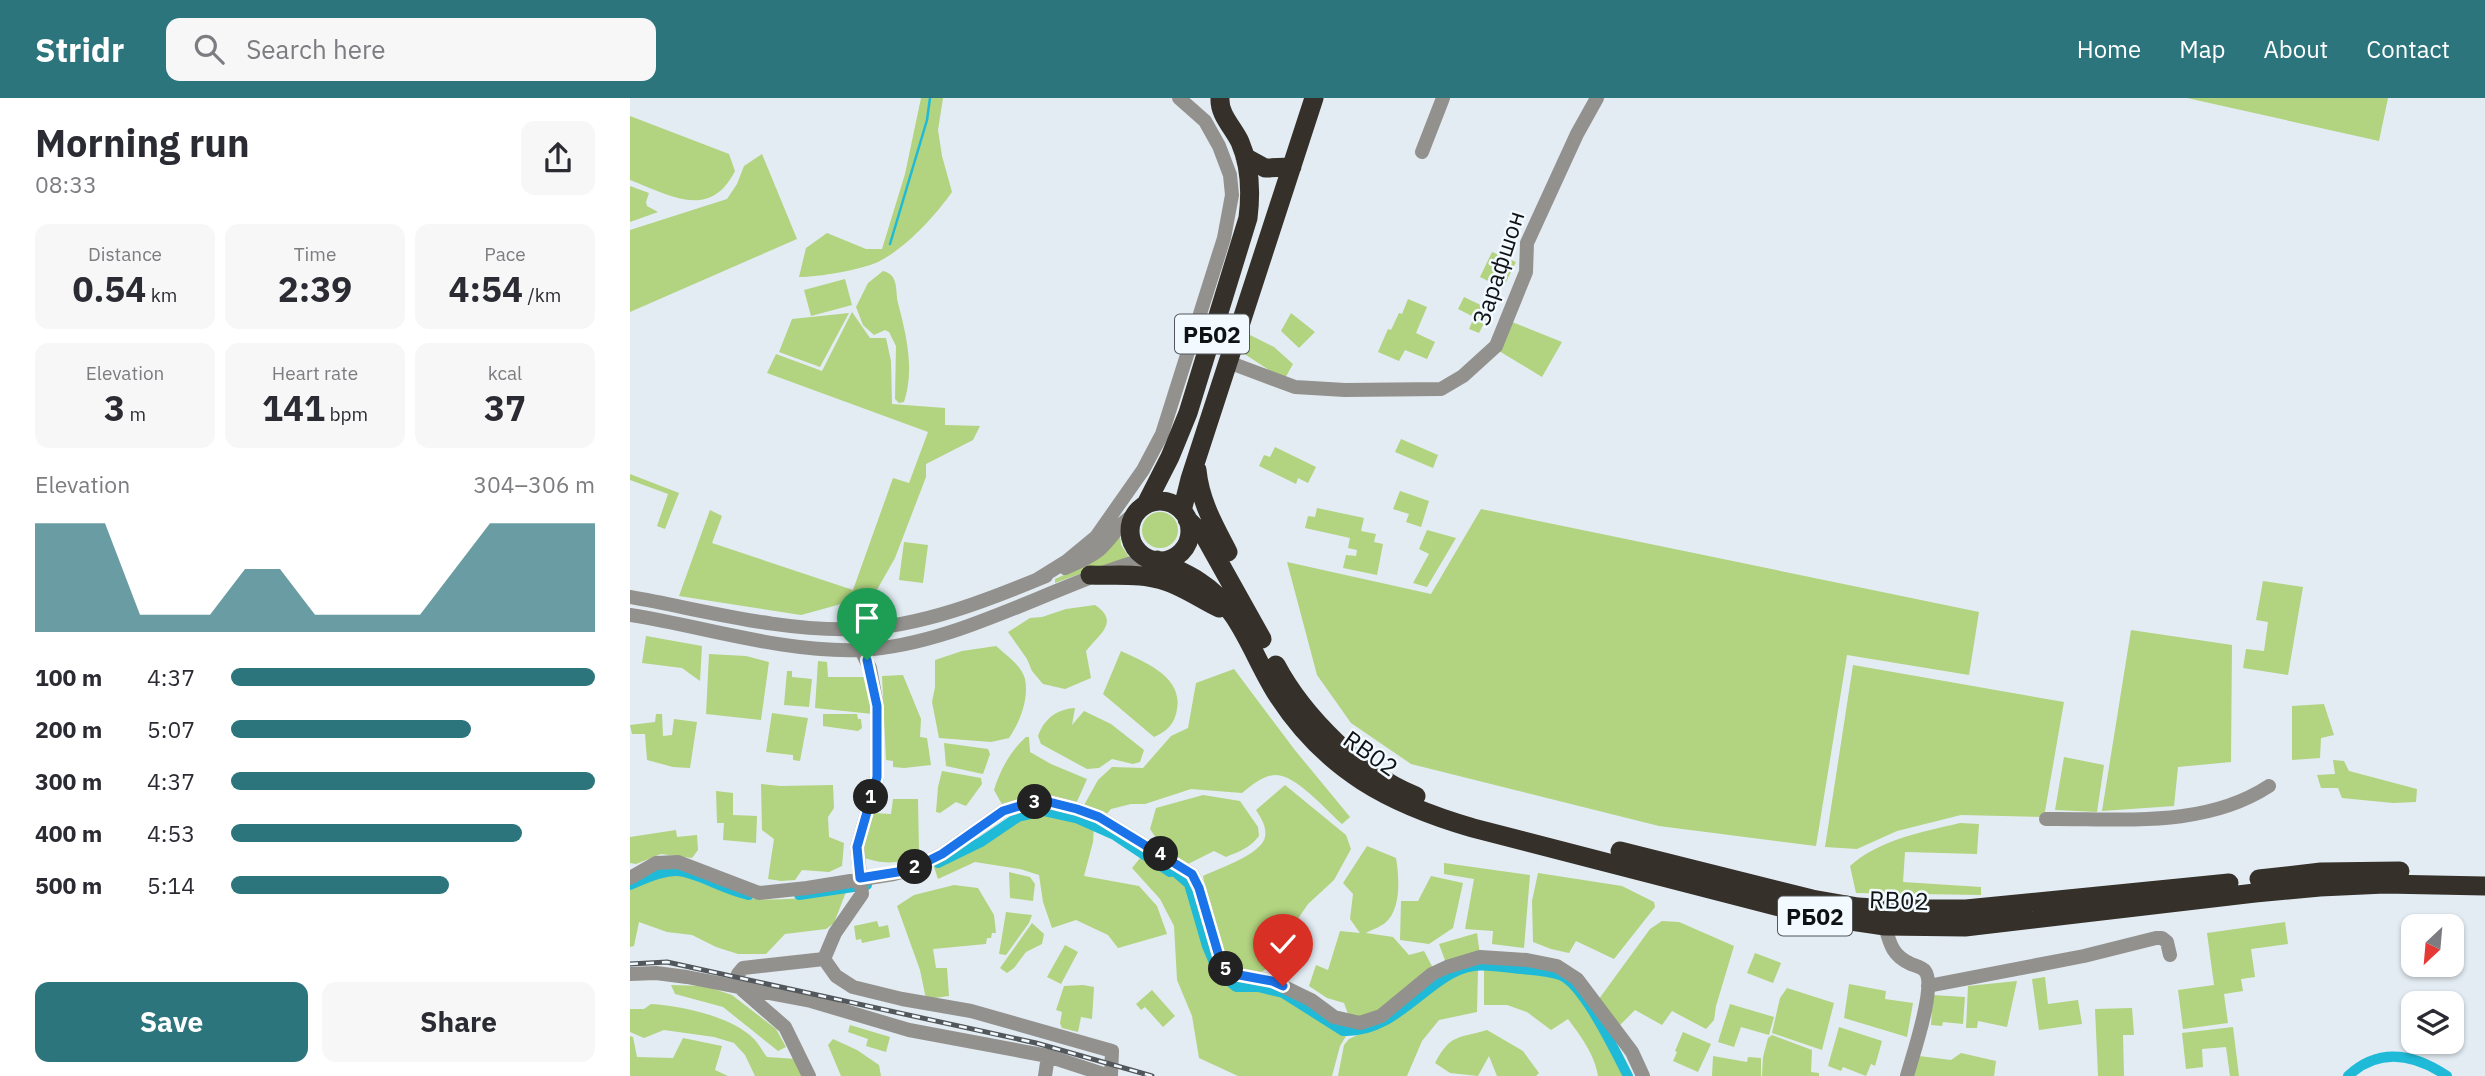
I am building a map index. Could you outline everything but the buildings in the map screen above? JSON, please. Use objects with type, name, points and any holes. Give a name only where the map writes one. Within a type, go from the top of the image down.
[{"type":"highway","points":[[1216,102],[1231,125],[1245,157],[1265,168],[1293,167],[1314,98]]},
{"type":"highway","name":"РБ02","points":[[1240,617],[1201,583],[1141,554],[1130,531],[1170,457],[1188,413],[1243,239],[1250,200],[1245,157]]},
{"type":"highway","name":"РБ02","points":[[1153,559],[1172,558],[1184,548],[1189,534],[1185,515],[1196,464],[1293,167]]},
{"type":"highway","points":[[1162,434],[1170,457]]},
{"type":"highway","points":[[1090,576],[1148,576],[1159,579],[1181,587],[1240,617],[1238,572],[1202,499],[1196,464]]},
{"type":"highway","points":[[1140,510],[1161,501],[1176,506],[1185,515]]},
{"type":"highway","name":"РБ02","points":[[1185,515],[1205,537],[1240,617]]},
{"type":"highway","name":"RB02","points":[[1240,617],[1285,682],[1322,727],[1351,756],[1410,793],[1476,818],[1812,899],[1889,909],[1966,909],[2321,873],[2381,870],[2485,874]]},
{"type":"highway","name":"RB02","points":[[1240,617],[1278,696],[1312,738],[1342,768],[1374,789],[1432,816],[1473,828],[1797,912],[1851,923],[1965,927],[2256,892],[2385,884],[2485,886]]},
{"type":"street","points":[[1038,579],[1096,537],[1143,470],[1162,434],[1224,238],[1232,195],[1230,175],[1219,146],[1205,121],[1179,98]]},
{"type":"street","points":[[1422,152],[1443,98]]},
{"type":"street","name":"Зарафшон","points":[[1228,362],[1295,387],[1345,390],[1441,389],[1463,376],[1496,346],[1526,272],[1527,243],[1532,230],[1597,98]]},
{"type":"street","points":[[630,597],[790,625],[858,629],[892,625],[965,606],[1086,559],[1101,549],[1122,522],[1140,510]]},
{"type":"street","points":[[630,615],[778,643],[861,650],[904,644],[945,632],[1090,576],[1153,559]]},
{"type":"street","points":[[824,959],[835,933],[862,894],[857,847],[877,777],[877,706],[870,668],[861,650]]},
{"type":"street","points":[[2046,819],[2153,820],[2181,817],[2238,802],[2269,786]]},
{"type":"street","points":[[630,878],[656,863],[678,862],[759,892],[807,888],[910,870],[942,854],[993,817],[1032,802],[1049,802],[1099,817],[1192,874],[1199,888],[1221,963],[1234,974],[1272,981],[1311,1000],[1334,1017],[1360,1023],[1381,1016],[1432,974],[1480,957],[1527,960],[1557,966],[1577,979],[1632,1052],[1643,1076]]},
{"type":"street","points":[[1885,926],[1895,955],[1923,969],[1928,975],[1928,996],[1907,1076]]},
{"type":"street","points":[[1928,986],[2084,956],[2156,938],[2168,942],[2170,955]]},
{"type":"street","points":[[809,1076],[785,1027],[739,987],[738,974],[743,968],[824,959]]},
{"type":"street","points":[[630,974],[656,973],[687,977],[811,1000],[909,1030],[1048,1056],[1110,1076],[1112,1051],[971,1011],[853,988],[836,976],[824,959]]},
{"type":"street","points":[[1045,1076],[1048,1056]]},
{"type":"green space","points":[[921,98],[943,98],[938,130],[952,192],[919,231],[889,256],[861,268],[799,277],[806,248],[827,233],[866,249],[882,249],[905,174]]},
{"type":"green space","points":[[2187,98],[2388,98],[2379,141]]},
{"type":"green space","points":[[630,116],[729,154],[735,171],[714,196],[701,200],[674,197],[630,180]]},
{"type":"green space","points":[[762,154],[797,239],[630,312],[630,230],[727,199],[744,166]]},
{"type":"green space","points":[[630,186],[649,193],[647,206],[658,212],[630,222]]},
{"type":"green space","points":[[1492,252],[1516,262],[1503,288],[1480,277]]},
{"type":"green space","points":[[883,271],[894,279],[908,352],[907,390],[904,402],[899,403],[895,399],[896,346],[889,332],[885,330],[874,335],[863,325],[856,307],[868,283]]},
{"type":"green space","points":[[845,279],[852,305],[811,316],[804,290]]},
{"type":"green space","points":[[1464,297],[1491,310],[1479,333],[1469,329],[1474,317],[1458,309]]},
{"type":"green space","points":[[1408,299],[1427,307],[1416,333],[1435,342],[1427,359],[1405,350],[1399,361],[1378,352],[1388,329],[1391,330],[1399,313],[1402,314]]},
{"type":"green space","points":[[852,312],[870,338],[886,338],[891,361],[892,404],[945,408],[945,425],[980,426],[973,440],[926,464],[926,477],[895,558],[874,595],[801,615],[679,596],[710,510],[722,516],[712,543],[853,590],[893,478],[909,483],[928,432],[767,373],[776,354],[822,371]]},
{"type":"green space","points":[[849,313],[820,367],[779,352],[792,319]]},
{"type":"green space","points":[[1291,313],[1315,332],[1299,348],[1281,331]]},
{"type":"green space","points":[[1512,322],[1562,342],[1542,377],[1499,351]]},
{"type":"green space","points":[[1250,335],[1274,347],[1293,364],[1284,380],[1243,353]]},
{"type":"green space","points":[[1401,439],[1438,455],[1433,468],[1395,452]]},
{"type":"green space","points":[[1275,447],[1316,467],[1308,483],[1298,478],[1296,484],[1259,466],[1264,455],[1270,457]]},
{"type":"green space","points":[[630,474],[679,493],[665,529],[657,526],[668,494],[630,480]]},
{"type":"green space","points":[[1400,491],[1429,501],[1421,527],[1406,522],[1409,514],[1393,509]]},
{"type":"green space","points":[[1317,508],[1364,518],[1361,531],[1376,534],[1374,542],[1383,544],[1377,575],[1343,568],[1346,555],[1356,556],[1357,550],[1348,548],[1350,538],[1305,528],[1308,516],[1315,517]]},
{"type":"green space","points":[[1481,509],[1979,612],[1969,675],[1847,655],[1816,846],[1659,826],[1411,764],[1351,723],[1317,675],[1287,562],[1431,594]]},
{"type":"green space","points":[[1160,512],[1173,517],[1178,530],[1173,543],[1160,548],[1147,543],[1142,530],[1147,517]]},
{"type":"green space","points":[[1427,530],[1456,538],[1427,587],[1413,583],[1429,554],[1419,549]]},
{"type":"green space","points":[[1120,535],[1121,545],[1131,560],[1098,567],[1055,583],[1055,579],[1077,569]]},
{"type":"green space","points":[[904,542],[928,545],[923,583],[899,580]]},
{"type":"green space","points":[[2263,581],[2303,587],[2288,675],[2243,668],[2246,649],[2264,651],[2268,622],[2256,620]]},
{"type":"green space","points":[[1095,605],[1103,611],[1107,623],[1086,651],[1091,678],[1065,689],[1043,684],[1008,632],[1030,618]]},
{"type":"green space","points":[[2131,630],[2232,645],[2231,762],[2178,767],[2174,806],[2102,811]]},
{"type":"green space","points":[[646,636],[702,646],[700,681],[682,668],[642,663]]},
{"type":"green space","points":[[996,646],[1017,665],[1025,679],[1025,702],[1013,732],[1009,738],[991,742],[939,738],[932,702],[935,660],[962,651]]},
{"type":"green space","points":[[1121,651],[1160,672],[1174,688],[1177,709],[1174,719],[1154,737],[1103,694]]},
{"type":"green space","points":[[709,654],[746,656],[769,662],[761,720],[706,714]]},
{"type":"green space","points":[[818,661],[827,662],[828,677],[864,677],[872,697],[873,714],[815,708]]},
{"type":"green space","points":[[1853,665],[2064,702],[2044,817],[1961,815],[1897,831],[1857,849],[1825,847]]},
{"type":"green space","points":[[1234,669],[1294,749],[1350,817],[1342,824],[1301,787],[1276,775],[1262,779],[1242,793],[1191,789],[1145,804],[1111,809],[1103,818],[1083,807],[1098,780],[1112,767],[1143,768],[1171,736],[1188,728],[1196,683]]},
{"type":"green space","points":[[787,671],[792,671],[792,677],[812,679],[809,707],[784,705]]},
{"type":"green space","points":[[903,675],[921,719],[920,737],[927,738],[931,765],[893,767],[893,761],[886,760],[882,676]]},
{"type":"green space","points":[[2324,704],[2334,735],[2321,738],[2320,758],[2292,760],[2292,706]]},
{"type":"green space","points":[[1075,708],[1072,725],[1084,711],[1111,724],[1144,750],[1140,762],[1133,764],[1112,759],[1099,768],[1087,769],[1041,744],[1038,736],[1048,720],[1062,710]]},
{"type":"green space","points":[[772,713],[808,718],[800,761],[793,760],[793,755],[766,752]]},
{"type":"green space","points":[[656,714],[662,714],[663,736],[672,735],[674,719],[697,722],[690,768],[673,767],[647,760],[645,734],[632,734],[630,725],[655,722]]},
{"type":"green space","points":[[823,714],[857,714],[862,728],[858,731],[823,726]]},
{"type":"green space","points":[[1026,737],[1029,737],[1030,752],[1087,779],[1075,806],[1004,808],[994,790],[1007,761]]},
{"type":"green space","points":[[944,743],[988,749],[990,754],[983,774],[946,766]]},
{"type":"green space","points":[[2064,757],[2104,765],[2097,812],[2055,810]]},
{"type":"green space","points":[[2333,760],[2344,761],[2349,771],[2417,789],[2416,802],[2393,803],[2342,798],[2338,788],[2321,788],[2317,775],[2335,774]]},
{"type":"green space","points":[[942,771],[981,778],[982,784],[966,806],[956,802],[940,813],[936,812]]},
{"type":"green space","points":[[761,784],[833,785],[834,808],[828,817],[829,837],[844,843],[842,866],[829,872],[802,870],[795,880],[768,879],[774,839],[762,830]]},
{"type":"green space","points":[[1285,785],[1346,835],[1351,849],[1334,880],[1308,904],[1291,929],[1282,959],[1260,973],[1241,974],[1222,957],[1214,933],[1203,876],[1248,855],[1262,843],[1265,830],[1256,810]]},
{"type":"green space","points":[[716,791],[733,793],[733,815],[757,816],[756,843],[723,840],[724,823],[717,823]]},
{"type":"green space","points":[[1203,795],[1240,801],[1258,827],[1259,836],[1248,846],[1226,857],[1214,851],[1188,864],[1162,847],[1150,829],[1156,808]]},
{"type":"green space","points":[[893,799],[918,799],[919,853],[916,858],[895,862],[861,857],[873,813],[891,814]]},
{"type":"green space","points":[[1044,812],[1094,826],[1093,842],[1084,876],[1139,886],[1157,906],[1167,934],[1118,948],[1108,935],[1076,920],[1052,928],[1043,902],[1039,875],[1020,869],[975,862],[938,879],[934,867],[982,842],[1018,819]]},
{"type":"green space","points":[[1960,823],[1979,824],[1977,854],[1905,852],[1903,882],[1981,887],[1981,895],[1856,893],[1850,866],[1862,857],[1902,838]]},
{"type":"green space","points":[[676,830],[677,837],[697,835],[698,850],[692,858],[661,854],[636,864],[630,863],[630,837]]},
{"type":"green space","points":[[1367,846],[1396,858],[1398,883],[1397,901],[1390,917],[1366,933],[1393,937],[1409,955],[1424,951],[1433,968],[1377,1016],[1351,1022],[1344,1003],[1327,998],[1309,986],[1316,965],[1328,970],[1340,931],[1360,933],[1350,919],[1353,894],[1343,883]]},
{"type":"green space","points":[[1145,852],[1168,867],[1188,885],[1205,946],[1217,972],[1235,988],[1282,994],[1346,1036],[1340,1046],[1332,1076],[1238,1076],[1199,1058],[1192,1016],[1177,980],[1174,926],[1160,899],[1132,868]]},
{"type":"green space","points":[[1444,863],[1530,875],[1524,948],[1492,944],[1493,931],[1465,929],[1474,879],[1444,874]]},
{"type":"green space","points":[[1009,872],[1030,877],[1035,884],[1033,901],[1010,898]]},
{"type":"green space","points":[[1538,873],[1622,886],[1654,902],[1655,907],[1614,959],[1576,941],[1569,953],[1551,949],[1533,942],[1532,901]]},
{"type":"green space","points":[[681,875],[749,898],[792,899],[846,892],[834,923],[826,929],[785,934],[766,954],[738,954],[692,935],[667,932],[639,922],[634,946],[630,947],[630,888],[653,877]]},
{"type":"green space","points":[[1431,876],[1463,883],[1453,928],[1429,944],[1400,940],[1401,901],[1418,901]]},
{"type":"green space","points":[[954,885],[978,888],[994,915],[996,933],[987,938],[986,944],[933,949],[936,968],[947,968],[949,996],[926,999],[920,970],[897,906],[914,895]]},
{"type":"green space","points":[[1006,912],[1032,915],[1006,955],[999,954]]},
{"type":"green space","points":[[877,921],[879,927],[888,925],[890,937],[862,943],[861,939],[856,940],[854,926]]},
{"type":"green space","points":[[1662,921],[1679,922],[1734,946],[1714,1020],[1706,1029],[1672,1011],[1662,1025],[1635,1010],[1620,1025],[1596,1003],[1650,929]]},
{"type":"green space","points":[[2285,922],[2288,944],[2251,949],[2255,977],[2241,979],[2243,991],[2224,994],[2228,1023],[2183,1029],[2178,990],[2214,985],[2207,933]]},
{"type":"green space","points":[[1032,923],[1044,934],[1042,944],[1026,952],[1007,973],[1000,968]]},
{"type":"green space","points":[[1477,933],[1480,955],[1446,963],[1439,944]]},
{"type":"green space","points":[[1065,945],[1078,952],[1061,984],[1047,977]]},
{"type":"green space","points":[[1755,953],[1781,963],[1773,983],[1747,973]]},
{"type":"green space","points":[[1467,968],[1478,968],[1477,1012],[1439,1020],[1422,1041],[1407,1076],[1338,1076],[1344,1045],[1349,1039],[1396,1017],[1443,980]]},
{"type":"green space","points":[[1484,968],[1543,973],[1560,977],[1569,983],[1588,1006],[1626,1076],[1598,1076],[1590,1053],[1568,1019],[1551,1030],[1527,1012],[1507,1005],[1484,1005]]},
{"type":"green space","points":[[2045,977],[2048,1004],[2078,1000],[2082,1024],[2039,1030],[2032,979]]},
{"type":"green space","points":[[2017,981],[2007,1027],[1978,1021],[1977,1028],[1966,1028],[1968,986]]},
{"type":"green space","points":[[1849,984],[1886,991],[1885,999],[1913,1003],[1907,1037],[1844,1018]]},
{"type":"green space","points":[[671,985],[705,986],[732,995],[776,1029],[786,1047],[778,1051],[723,1007],[675,994]]},
{"type":"green space","points":[[1064,986],[1094,987],[1092,1019],[1081,1017],[1078,1032],[1062,1028],[1062,1012],[1056,1010]]},
{"type":"green space","points":[[1787,988],[1834,1003],[1822,1050],[1772,1033],[1780,998]]},
{"type":"green space","points":[[1152,990],[1175,1016],[1163,1027],[1145,1007],[1141,1010],[1136,1004]]},
{"type":"green space","points":[[1933,995],[1965,997],[1963,1024],[1943,1022],[1942,1026],[1931,1025]]},
{"type":"green space","points":[[651,1004],[691,1010],[733,1024],[754,1039],[767,1057],[796,1059],[803,1076],[755,1076],[745,1055],[734,1043],[714,1037],[664,1030],[644,1038],[630,1032],[630,1009],[644,1009]]},
{"type":"green space","points":[[1730,1004],[1774,1017],[1769,1035],[1741,1027],[1734,1047],[1718,1042]]},
{"type":"green space","points":[[2132,1008],[2134,1035],[2123,1035],[2124,1076],[2098,1076],[2095,1009]]},
{"type":"green space","points":[[850,1025],[890,1037],[886,1052],[866,1046],[868,1039],[848,1032]]},
{"type":"green space","points":[[1839,1027],[1882,1041],[1875,1066],[1871,1064],[1866,1076],[1843,1067],[1841,1071],[1828,1066]]},
{"type":"green space","points":[[2233,1027],[2239,1076],[2230,1076],[2226,1047],[2202,1049],[2203,1067],[2186,1069],[2182,1033]]},
{"type":"green space","points":[[1487,1030],[1523,1051],[1539,1073],[1536,1076],[1497,1076],[1489,1056],[1478,1076],[1450,1073],[1435,1063],[1451,1042],[1462,1036]]},
{"type":"green space","points":[[1683,1032],[1711,1044],[1698,1072],[1673,1061]]},
{"type":"green space","points":[[1772,1035],[1812,1050],[1811,1072],[1819,1073],[1819,1076],[1762,1076],[1763,1057],[1768,1038]]},
{"type":"green space","points":[[630,1036],[633,1037],[637,1057],[673,1058],[683,1038],[722,1046],[715,1070],[728,1076],[630,1076]]},
{"type":"green space","points":[[833,1039],[857,1050],[879,1065],[881,1076],[841,1076],[828,1045]]},
{"type":"green space","points":[[1961,1053],[1996,1061],[1994,1076],[1913,1076],[1919,1056],[1951,1060]]},
{"type":"green space","points":[[1713,1056],[1747,1062],[1748,1057],[1761,1058],[1761,1076],[1712,1076]]},
{"type":"waterway","points":[[890,244],[927,120],[930,98]]},
{"type":"waterway","points":[[938,863],[981,842],[1018,817],[1044,811],[1076,818],[1121,838]]},
{"type":"waterway","points":[[1116,836],[1170,872]]},
{"type":"waterway","points":[[1167,865],[1189,884],[1207,946],[1218,972],[1236,987],[1258,987],[1283,993],[1343,1031],[1371,1027],[1384,1021],[1450,974],[1467,967],[1492,966],[1554,973],[1569,981],[1579,991],[1628,1076]]},
{"type":"waterway","points":[[630,885],[657,874],[677,871],[749,895]]},
{"type":"waterway","points":[[799,895],[867,885]]},
{"type":"waterway","points":[[2348,1076],[2360,1067],[2384,1057],[2409,1059],[2435,1068],[2447,1076]]},
{"type":"railway","points":[[630,964],[667,962],[1036,1043],[1152,1076]]},
{"type":"route","points":[[867,660],[877,706],[877,777],[857,847],[860,878],[910,870],[942,854],[993,817],[1015,807],[1032,802],[1049,802],[1077,809],[1099,817],[1192,874],[1199,888],[1221,963],[1234,974],[1272,981],[1283,986]]}]
